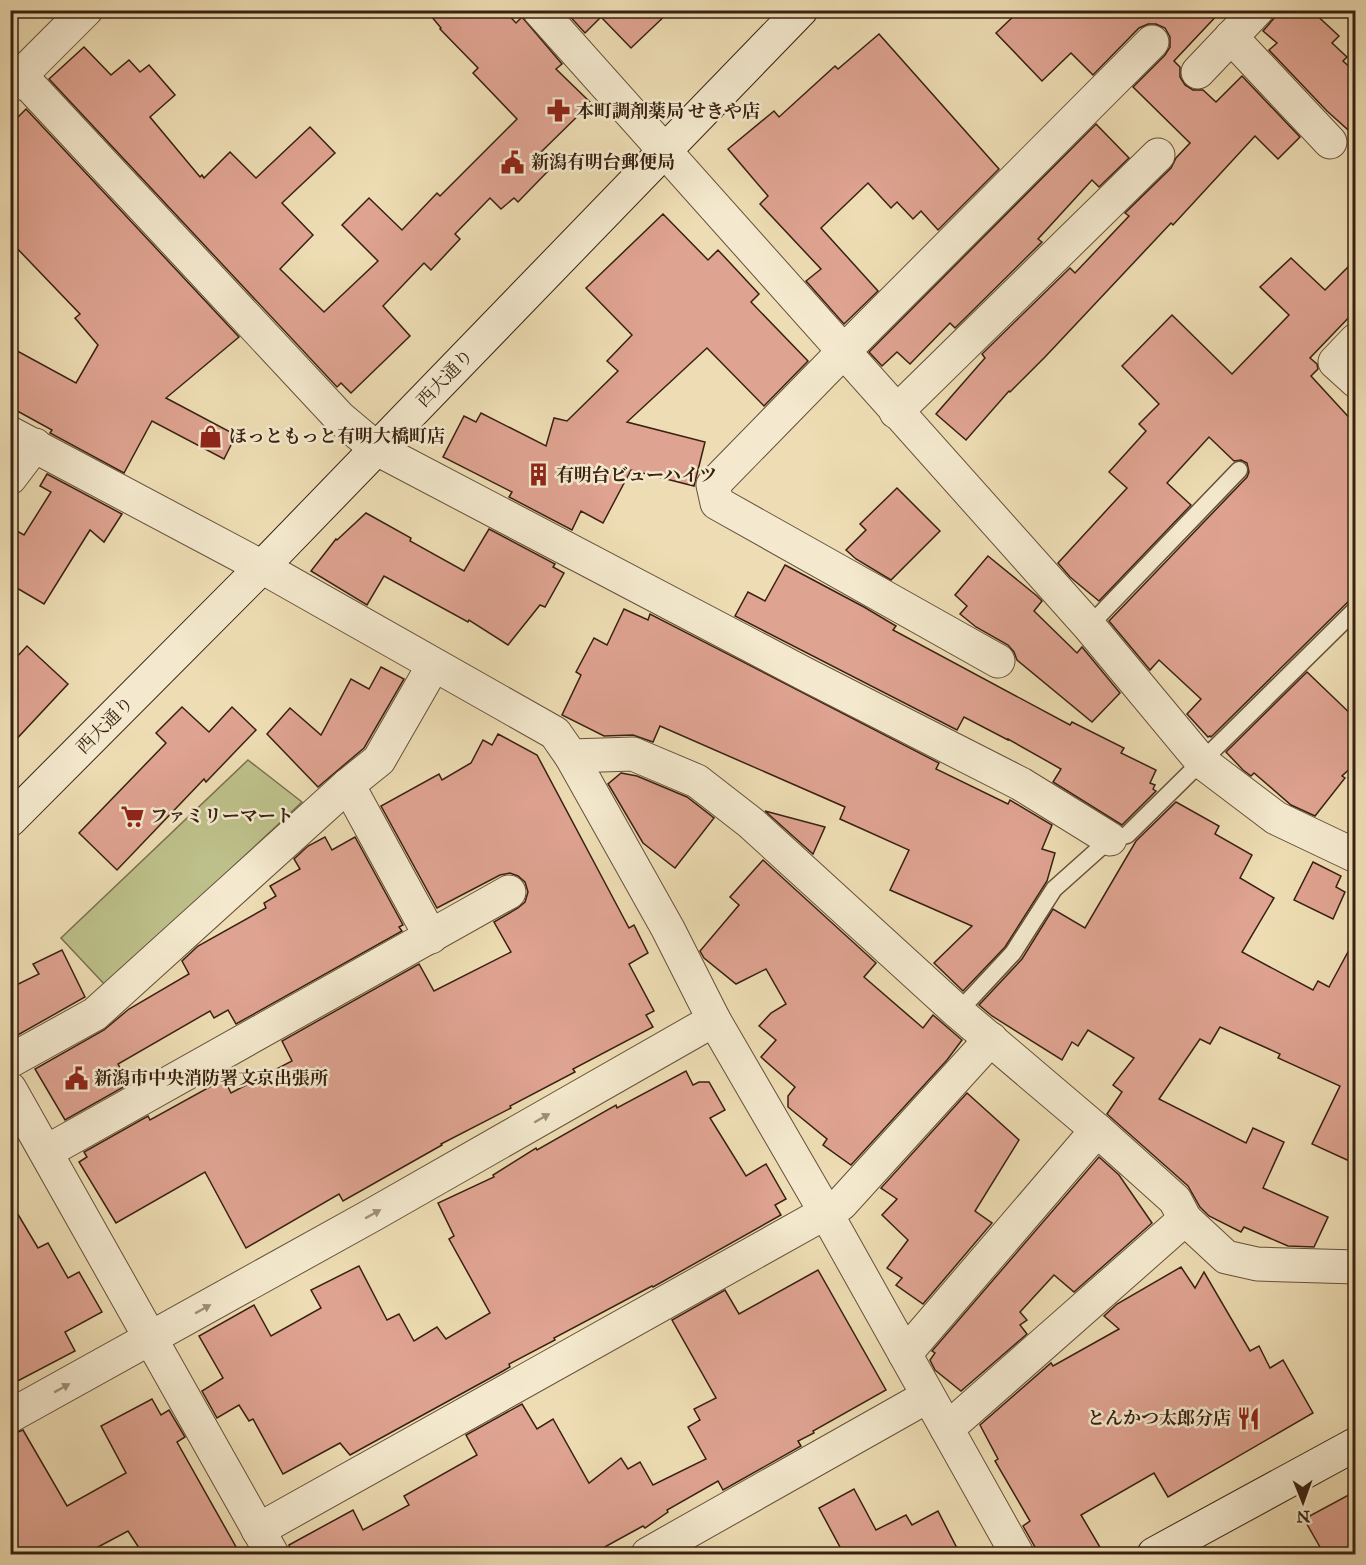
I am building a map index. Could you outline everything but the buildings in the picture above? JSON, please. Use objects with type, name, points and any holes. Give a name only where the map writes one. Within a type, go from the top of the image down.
[{"type":"street","points":[[86,10],[16,81],[340,418],[377,449],[805,674],[1021,784],[1110,839]]},
{"type":"street","points":[[539,10],[1089,626],[1202,762],[1276,818],[1356,856]]},
{"type":"street","name":"西大通り","points":[[10,820],[262,567],[801,10]]},
{"type":"street","points":[[1198,72],[1257,10]]},
{"type":"street","points":[[1231,38],[1330,142]]},
{"type":"street","points":[[998,661],[717,503],[713,485],[1152,42]]},
{"type":"street","points":[[896,412],[1158,155]]},
{"type":"street","points":[[1356,340],[1335,362],[1356,381]]},
{"type":"street","points":[[10,478],[23,439],[262,567],[433,666],[555,733],[571,756],[668,928],[714,1020],[826,1213],[1017,1554]]},
{"type":"street","points":[[10,1061],[95,1014],[378,760],[433,666]]},
{"type":"street","points":[[571,756],[633,754],[697,782],[751,823],[958,1012],[1097,1130],[1174,1200],[1185,1219],[1226,1257],[1257,1264],[1356,1267]]},
{"type":"street","points":[[348,785],[431,937]]},
{"type":"street","points":[[46,1152],[509,892]]},
{"type":"street","points":[[10,1416],[374,1214],[714,1020]]},
{"type":"street","points":[[10,1089],[265,1542],[841,1204],[991,1039]]},
{"type":"street","points":[[905,1354],[1097,1130]]},
{"type":"street","points":[[947,1429],[1185,1219]]},
{"type":"street","points":[[648,1554],[928,1396]]},
{"type":"street","points":[[1154,1554],[1356,1444]]},
{"type":"lane","points":[[1089,626],[1239,470]]},
{"type":"lane","points":[[958,1012],[1013,953],[1054,890],[1110,839],[1127,835],[1356,609]]},
{"type":"green space","points":[[248,760],[302,802],[106,986],[61,938]]},
{"type":"railway","points":[[10,22],[21,10]]},
{"type":"place","name":"本町調剤薬局 せきや店","points":[[558,111]]},
{"type":"place","name":"新潟有明台郵便局","points":[[513,162]]},
{"type":"place","name":"ほっともっと有明大橋町店","points":[[211,436]]},
{"type":"place","name":"有明台ビューハイツ","points":[[538,475]]},
{"type":"place","name":"ファミリーマート","points":[[132,816]]},
{"type":"place","name":"新潟市中央消防署文京出張所","points":[[76,1078]]},
{"type":"place","name":"とんかつ太郎分店","points":[[1249,1418]]}]
